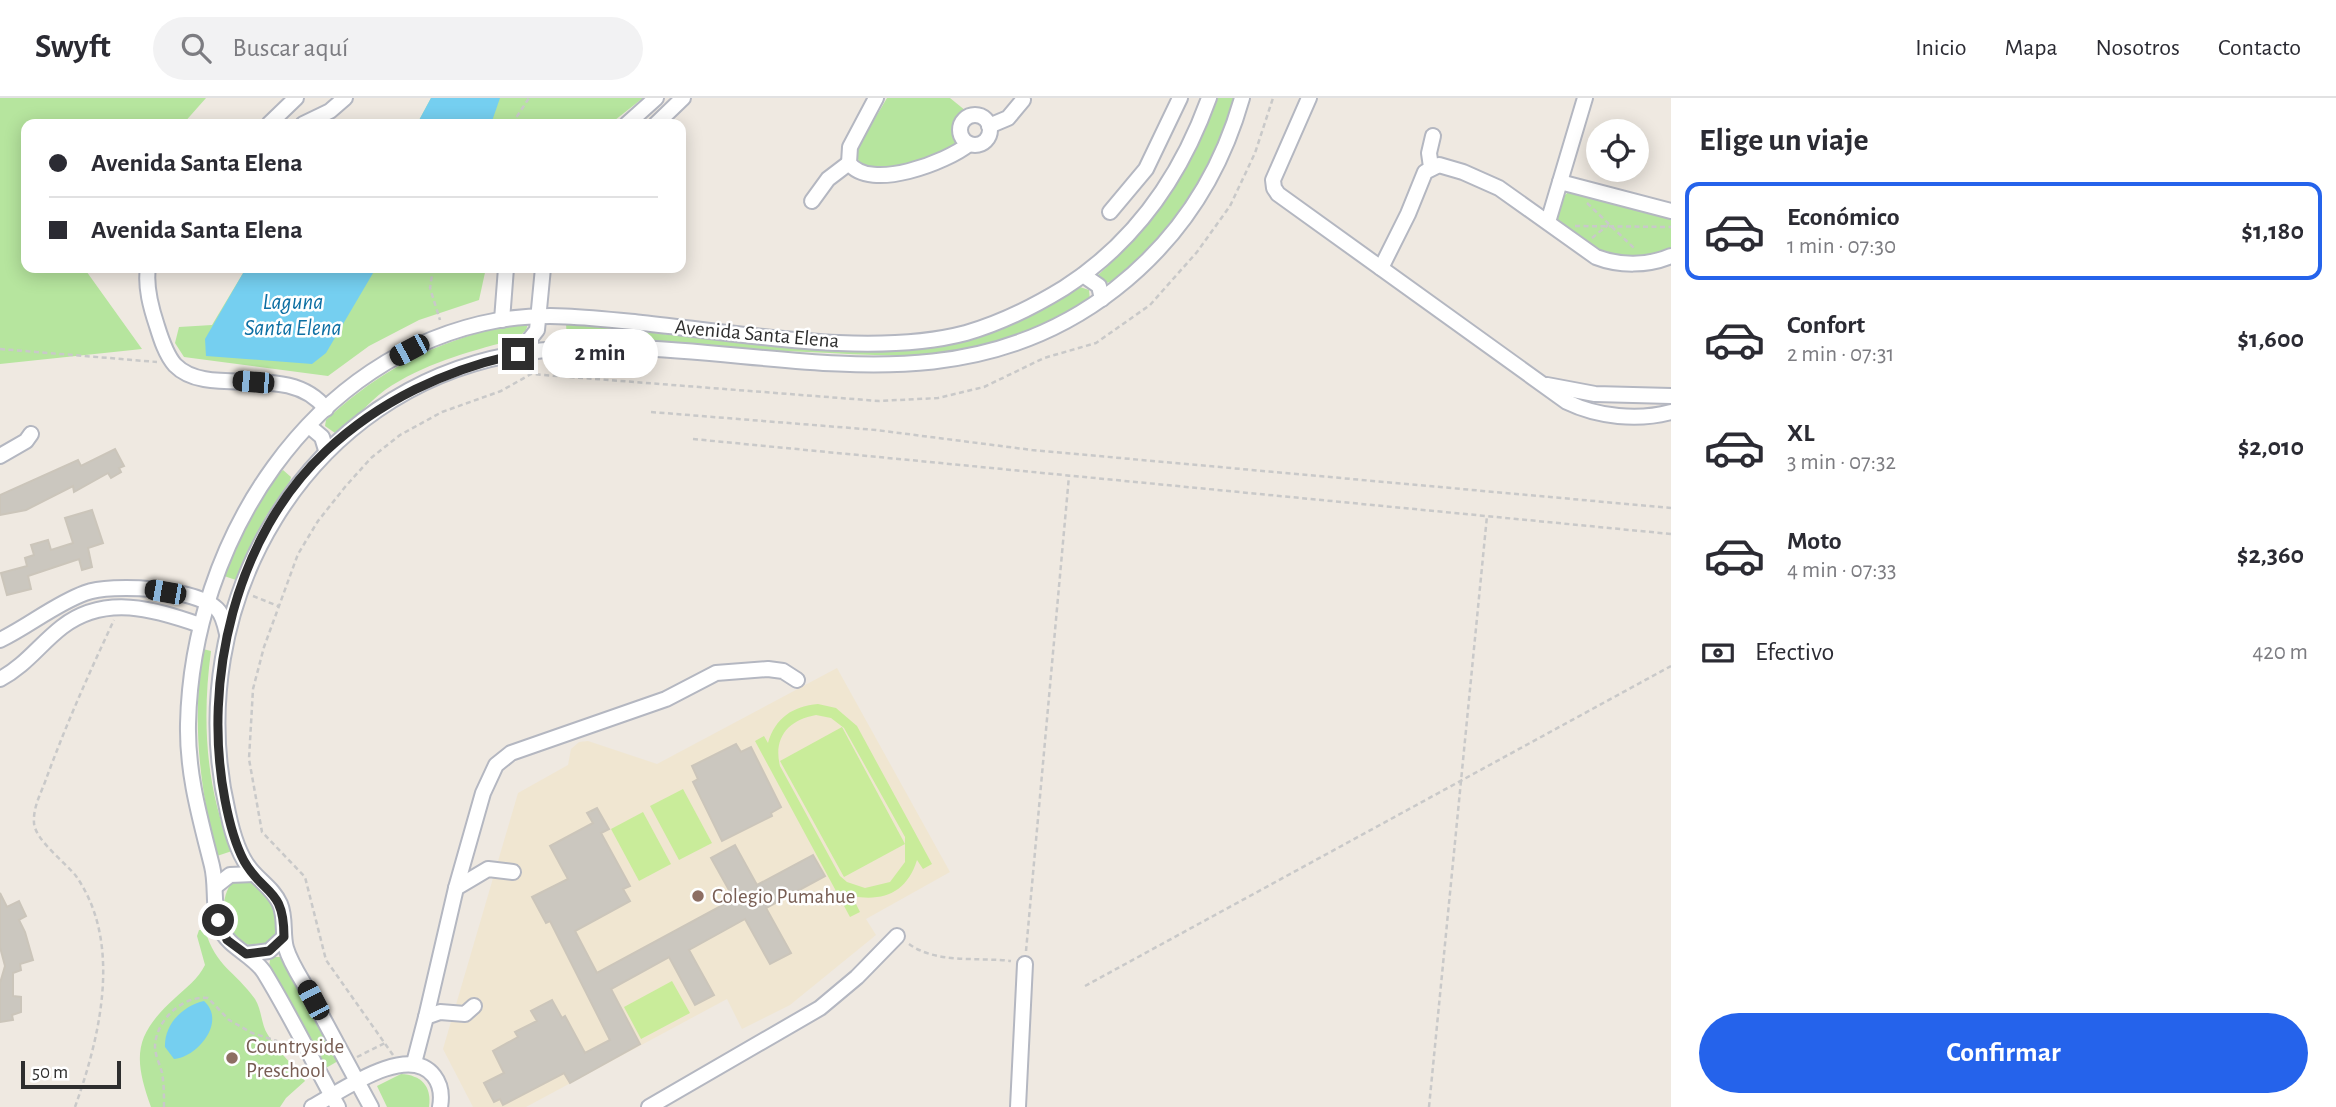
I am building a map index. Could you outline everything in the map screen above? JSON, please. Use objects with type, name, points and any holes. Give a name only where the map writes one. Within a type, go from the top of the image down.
[{"type":"street","points":[[273,119],[296,98]]},
{"type":"street","points":[[313,119],[330,111],[345,98]]},
{"type":"street","points":[[633,119],[656,98]]},
{"type":"street","points":[[661,119],[682,98]]},
{"type":"street","points":[[876,98],[850,147],[849,163],[858,172],[868,174],[917,169],[947,159],[969,144]]},
{"type":"street","points":[[1110,212],[1146,169],[1180,98]]},
{"type":"street","name":"Avenida Santa Elena","points":[[335,1102],[264,972],[227,940],[221,930],[216,910],[216,886],[195,803],[189,752],[191,675],[207,602],[237,524],[258,488],[286,451],[326,408],[362,379],[409,350],[453,332],[502,320],[575,315],[822,341],[901,343],[962,334],[1003,320],[1038,303],[1083,275],[1120,244],[1160,197],[1184,156],[1209,98]]},
{"type":"street","name":"Avenida Santa Elena","points":[[371,1107],[291,960],[284,937],[279,901],[244,861],[235,840],[220,772],[219,699],[227,639],[240,590],[253,558],[299,468],[358,425],[412,391],[452,373],[518,354],[560,348],[617,348],[875,364],[933,363],[985,354],[1028,340],[1071,319],[1102,299],[1162,247],[1188,214],[1217,166],[1242,98]]},
{"type":"street","points":[[1309,98],[1273,180],[1274,188],[1381,268],[1577,407],[1636,417],[1671,412]]},
{"type":"street","points":[[1551,224],[1560,182],[1586,98]]},
{"type":"street","points":[[989,126],[1008,118],[1023,100]]},
{"type":"street","points":[[971,116],[980,116],[989,126],[985,141],[977,145],[969,144],[960,134],[963,121],[971,116]]},
{"type":"street","points":[[1431,167],[1429,153],[1433,136]]},
{"type":"street","points":[[812,201],[828,179],[849,163]]},
{"type":"street","points":[[1381,268],[1425,173],[1438,165],[1486,181],[1582,248],[1609,261],[1650,264],[1671,256]]},
{"type":"street","points":[[1560,182],[1671,211]]},
{"type":"street","points":[[148,273],[156,323],[174,364],[187,373],[205,378],[288,385],[309,392],[326,408]]},
{"type":"street","points":[[502,320],[506,273]]},
{"type":"street","points":[[518,354],[534,335],[542,273]]},
{"type":"street","points":[[1083,275],[1098,286],[1102,299]]},
{"type":"street","points":[[1542,384],[1595,394],[1671,396]]},
{"type":"street","points":[[309,426],[322,437],[326,450]]},
{"type":"street","points":[[0,456],[20,445],[31,434]]},
{"type":"street","points":[[286,451],[299,468]]},
{"type":"street","points":[[0,640],[71,598],[102,588],[150,589],[207,602],[221,614],[227,639]]},
{"type":"street","points":[[0,679],[26,662],[73,620],[104,608],[137,607],[200,625]]},
{"type":"street","points":[[414,1063],[456,888],[483,793],[496,765],[511,753],[667,699],[716,673],[768,669],[783,671],[797,680]]},
{"type":"street","points":[[456,888],[488,869],[513,872]]},
{"type":"street","points":[[216,886],[230,875],[254,874]]},
{"type":"street","points":[[649,1107],[820,1008],[857,977],[897,936]]},
{"type":"street","points":[[246,954],[269,951],[284,937]]},
{"type":"street","points":[[1018,1107],[1025,964]]},
{"type":"street","points":[[426,1017],[440,1012],[464,1014],[474,1006]]},
{"type":"street","points":[[312,1107],[335,1102],[358,1083],[398,1064],[414,1063],[428,1070],[436,1080],[441,1093],[440,1107]]},
{"type":"path","points":[[515,119],[528,98]]},
{"type":"path","points":[[398,1064],[326,960],[305,877],[267,838],[261,827],[251,776],[249,723],[258,668],[278,606],[298,554],[318,521],[345,487],[386,445],[442,412],[501,391],[531,374],[902,401],[970,392],[1044,358],[1085,349],[1142,312],[1209,237],[1246,176],[1273,98]]},
{"type":"path","points":[[1583,200],[1650,264]]},
{"type":"path","points":[[1551,224],[1671,227]]},
{"type":"path","points":[[1582,248],[1609,224]]},
{"type":"path","points":[[432,273],[430,288],[440,320]]},
{"type":"path","points":[[558,375],[560,348]]},
{"type":"path","points":[[0,349],[174,364]]},
{"type":"path","points":[[651,412],[876,430],[1032,450],[1671,508]]},
{"type":"path","points":[[693,439],[1671,534]]},
{"type":"path","points":[[897,936],[927,954],[993,958],[1025,964],[1069,475]]},
{"type":"path","points":[[1429,1107],[1486,516]]},
{"type":"path","points":[[252,596],[278,606]]},
{"type":"path","points":[[75,1107],[92,1052],[100,1010],[102,947],[96,920],[76,877],[36,833],[34,822],[36,807],[55,753],[117,614]]},
{"type":"path","points":[[1085,986],[1671,666]]},
{"type":"path","points":[[164,1107],[162,1074],[155,1045],[165,1019],[177,1007],[189,1000],[208,998],[229,1020],[252,1033],[277,1041]]},
{"type":"path","points":[[358,1056],[385,1043]]},
{"type":"shaded area","name":"Colegio Pumahue","points":[[837,668],[950,872],[866,919],[876,935],[790,1005],[742,1029],[727,999],[526,1107],[473,1107],[443,1049],[518,793],[568,765],[571,749],[579,742],[588,741],[657,764]]},
{"type":"green space","points":[[0,98],[206,98],[187,119],[21,119],[21,273],[88,273],[142,349],[0,364]]},
{"type":"green space","points":[[431,98],[643,98],[616,119],[420,119]]},
{"type":"green space","points":[[887,98],[950,98],[966,111],[955,127],[957,146],[936,157],[899,167],[862,165],[857,158],[858,147]]},
{"type":"green space","points":[[1218,98],[1234,98],[1218,142],[1198,182],[1158,238],[1129,268],[1104,284],[1097,276],[1137,237],[1169,195],[1196,149]]},
{"type":"green space","points":[[1570,191],[1671,216],[1671,251],[1647,258],[1621,258],[1605,255],[1589,246],[1562,228],[1557,221],[1558,206]]},
{"type":"green space","points":[[243,273],[485,273],[479,300],[419,320],[369,346],[328,376],[184,357],[175,343],[179,327],[212,325]]},
{"type":"green space","points":[[1080,287],[1089,290],[1090,300],[1062,315],[1003,341],[951,352],[869,355],[567,339],[566,324],[759,344],[923,348],[975,339],[1003,329]]},
{"type":"green space","points":[[528,324],[517,339],[449,359],[400,381],[378,395],[335,433],[325,426],[326,420],[377,379],[414,358],[481,332],[508,325]]},
{"type":"green space","points":[[283,470],[291,477],[290,481],[266,516],[236,580],[221,575],[244,526],[276,475]]},
{"type":"green space","points":[[203,649],[211,651],[207,727],[211,777],[223,827],[232,851],[217,856],[199,753],[198,701]]},
{"type":"green space","points":[[809,705],[836,708],[857,726],[932,864],[923,869],[917,860],[907,880],[884,896],[852,896],[860,912],[850,917],[755,741],[764,736],[768,743],[780,720]],"holes":[[[816,715],[831,718],[844,728],[905,837],[905,862],[890,882],[865,888],[847,882],[840,876],[780,766],[779,747],[790,726]]]},
{"type":"green space","points":[[842,727],[905,844],[844,877],[780,761]]},
{"type":"green space","points":[[683,789],[712,843],[679,860],[650,806]]},
{"type":"green space","points":[[643,812],[671,864],[639,881],[611,829]]},
{"type":"green space","points":[[244,879],[265,894],[275,918],[276,936],[270,943],[257,948],[238,938],[231,930],[224,912],[224,902],[232,882]]},
{"type":"green space","points":[[199,930],[205,930],[220,961],[255,999],[268,1035],[305,1081],[280,1107],[151,1107],[141,1074],[141,1048],[151,1024],[161,1011],[195,979],[205,965],[197,936]]},
{"type":"green space","points":[[282,957],[338,1061],[326,1068],[269,968],[270,960]]},
{"type":"green space","points":[[672,981],[690,1013],[641,1039],[624,1007]]},
{"type":"green space","points":[[401,1074],[424,1083],[429,1093],[429,1107],[387,1107],[377,1086]]},
{"type":"water","points":[[431,98],[500,98],[493,119],[420,119]]},
{"type":"water","name":"Laguna Santa Elena","points":[[243,273],[373,273],[326,353],[312,364],[206,356],[205,339]]},
{"type":"water","points":[[204,1001],[210,1009],[211,1028],[192,1052],[174,1059],[165,1047],[171,1024],[188,1007]]},
{"type":"building","points":[[115,449],[124,466],[119,468],[121,472],[111,478],[108,473],[74,492],[73,486],[26,510],[0,515],[0,495],[78,460],[81,466]]},
{"type":"building","points":[[92,510],[103,543],[88,548],[92,567],[82,570],[79,559],[28,576],[31,589],[7,595],[1,573],[27,566],[25,558],[34,555],[31,545],[48,540],[51,550],[73,543],[65,518]]},
{"type":"building","points":[[736,744],[741,752],[751,747],[781,807],[771,813],[772,816],[722,841],[693,782],[698,779],[692,766]]},
{"type":"building","points":[[597,808],[609,829],[601,833],[630,886],[623,889],[630,901],[575,931],[597,973],[734,899],[711,858],[735,845],[757,885],[813,855],[825,876],[766,908],[791,953],[770,964],[745,919],[689,950],[714,995],[695,1005],[669,957],[611,989],[640,1044],[570,1083],[564,1073],[503,1105],[500,1099],[494,1102],[484,1083],[504,1073],[493,1051],[518,1037],[515,1032],[537,1021],[531,1011],[552,1000],[562,1018],[565,1016],[585,1053],[610,1040],[550,921],[546,923],[532,897],[568,879],[550,846],[593,823],[587,813]]},
{"type":"building","points":[[0,893],[7,907],[19,901],[26,916],[19,920],[33,960],[20,964],[21,970],[13,973],[13,996],[21,997],[21,1012],[12,1015],[13,1020],[0,1022],[0,983],[5,966],[0,947]]},
{"type":"place","name":"Colegio Pumahue","points":[[698,896]]},
{"type":"place","name":"Countryside Preschool","points":[[232,1058]]},
{"type":"route","points":[[218,920],[227,940],[246,954],[269,951],[284,937],[279,901],[249,868],[235,840],[220,772],[219,699],[227,639],[240,590],[258,547],[293,488],[326,450],[358,425],[393,401],[430,382],[474,365],[518,354]]}]
